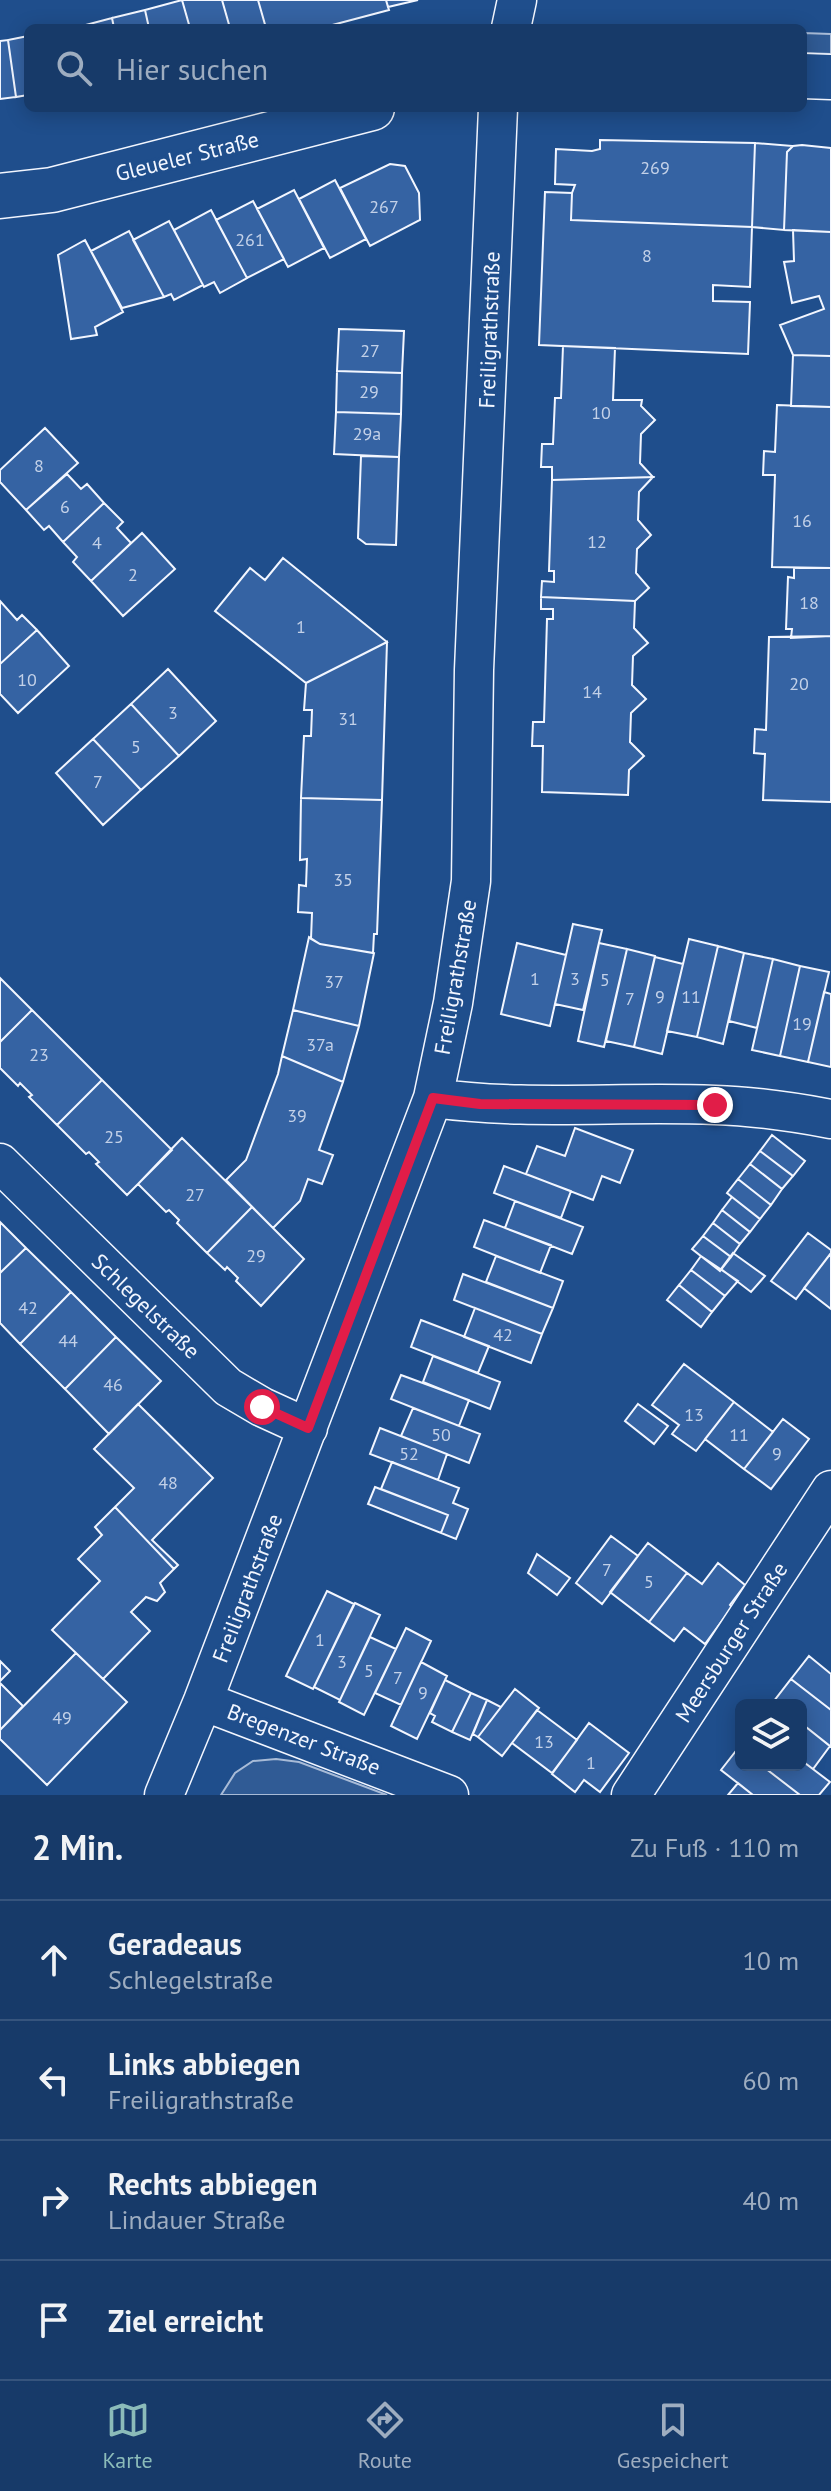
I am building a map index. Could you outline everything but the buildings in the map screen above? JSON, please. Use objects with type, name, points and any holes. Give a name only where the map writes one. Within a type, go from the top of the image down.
[{"type":"main road","points":[[807,76],[831,77]]},
{"type":"main road","name":"Gleueler Straße","points":[[0,196],[52,190],[356,112]]},
{"type":"street","points":[[512,24],[517,0]]},
{"type":"street","name":"Freiligrathstraße","points":[[164,1795],[203,1701],[433,1098],[453,1003],[471,881],[474,670],[498,112]]},
{"type":"street","points":[[433,1098],[480,1104],[715,1105],[792,1111],[831,1119]]},
{"type":"street","name":"Schlegelstraße","points":[[0,1163],[228,1387],[308,1428]]},
{"type":"street","name":"Meersburger Straße","points":[[631,1795],[831,1490]]},
{"type":"street","name":"Bregenzer Straße","points":[[203,1701],[449,1795]]},
{"type":"shaded area","points":[[807,33],[831,34],[831,54],[807,53]]},
{"type":"shaded area","points":[[276,1759],[299,1762],[387,1795],[221,1795],[235,1773],[253,1761]]},
{"type":"route","points":[[262,1407],[308,1428],[433,1098],[480,1104],[715,1105]]}]
